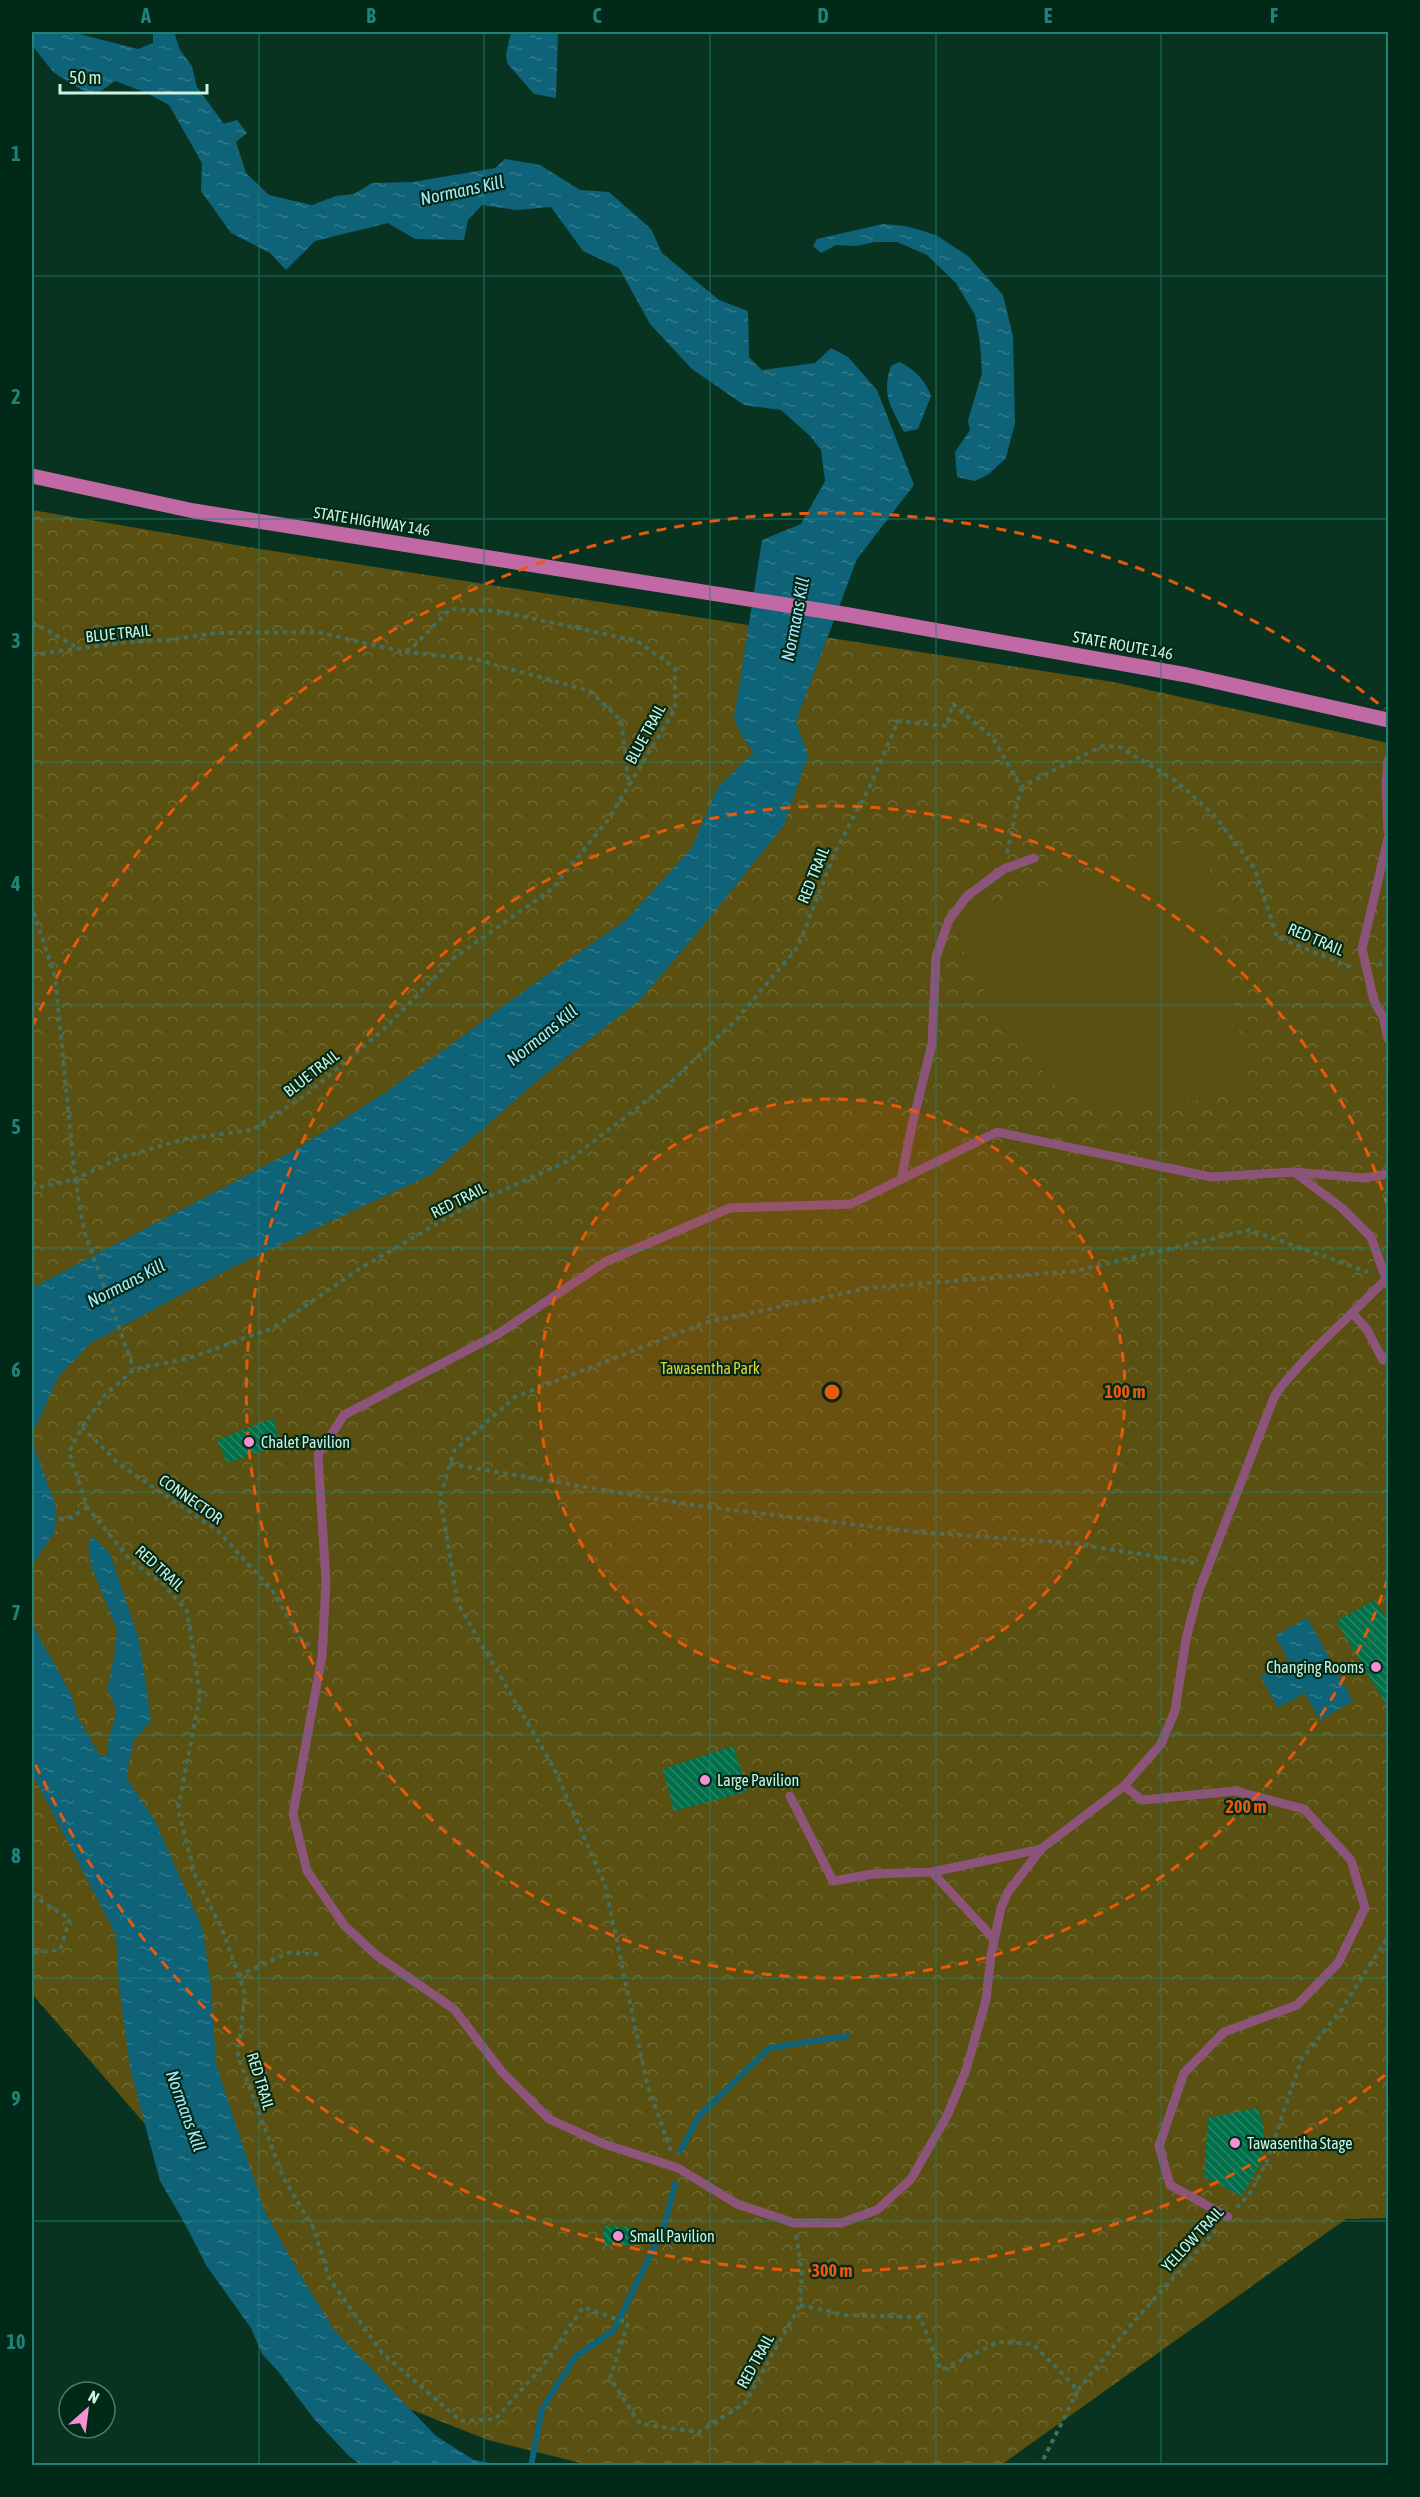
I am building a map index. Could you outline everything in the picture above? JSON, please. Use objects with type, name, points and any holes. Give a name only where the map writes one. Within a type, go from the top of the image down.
[{"type":"main road","name":"STATE HIGHWAY 146","points":[[32,476],[194,511],[849,615]]},
{"type":"main road","name":"STATE ROUTE 146","points":[[849,615],[1187,675],[1389,720]]},
{"type":"lane","points":[[1389,759],[1386,785],[1389,831]]},
{"type":"lane","points":[[1389,838],[1362,949],[1374,1001],[1386,1019],[1389,1039]]},
{"type":"lane","points":[[901,1179],[932,1044],[936,957],[949,920],[967,896],[1004,869],[1034,858]]},
{"type":"lane","points":[[1294,1172],[1342,1208],[1371,1237],[1388,1280],[1296,1367],[1275,1395],[1198,1593],[1185,1639],[1175,1712],[1161,1744],[1124,1786],[1041,1849],[1008,1892],[1000,1908],[986,2000],[966,2070],[947,2115],[911,2179],[877,2210],[841,2223],[794,2223],[737,2204],[678,2168],[604,2145],[549,2119],[502,2072],[454,2009],[376,1955],[344,1925],[308,1871],[293,1814],[322,1656],[326,1582],[318,1455],[344,1415],[498,1334],[605,1262],[730,1208],[851,1204],[997,1132],[1211,1177],[1294,1172],[1364,1178],[1389,1174]]},
{"type":"lane","points":[[1353,1314],[1366,1328],[1386,1358]]},
{"type":"lane","points":[[1124,1786],[1142,1800],[1235,1791],[1304,1809],[1352,1860],[1365,1908],[1338,1963],[1298,2005],[1224,2032],[1184,2073],[1159,2146],[1170,2185],[1228,2217]]},
{"type":"lane","points":[[790,1796],[833,1881],[873,1874],[932,1872],[1041,1849]]},
{"type":"lane","points":[[932,1872],[994,1939]]},
{"type":"path","name":"BLUE TRAIL","points":[[32,655],[216,633],[317,632],[404,652],[413,647],[450,609],[498,611],[637,641],[675,668],[675,709],[608,820],[552,889],[454,958],[384,1029],[308,1094],[252,1130],[185,1138],[122,1156],[75,1179],[42,1187],[32,1182]]},
{"type":"path","points":[[32,622],[80,649]]},
{"type":"path","points":[[404,652],[474,659],[590,691],[621,720],[629,787]]},
{"type":"path","name":"RED TRAIL","points":[[800,2305],[745,2403],[699,2432],[640,2424],[610,2378],[628,2323],[583,2307],[543,2366],[495,2419],[461,2421],[382,2353],[329,2278],[314,2229],[283,2177],[238,2056],[245,1993],[222,1929],[195,1875],[178,1809],[200,1695],[187,1611],[163,1584],[131,1561],[87,1507],[69,1452],[82,1427],[104,1396],[134,1369],[186,1359],[273,1328],[359,1269],[466,1207],[568,1161],[671,1082],[736,1020],[798,947],[835,852],[870,786],[898,721],[946,726],[953,704],[993,738],[1021,787],[1102,746],[1120,747],[1176,781],[1215,816],[1255,869],[1277,937],[1353,968],[1366,969]]},
{"type":"path","points":[[1004,869],[1021,787]]},
{"type":"path","points":[[32,906],[56,977],[75,1179],[85,1234],[134,1369]]},
{"type":"path","points":[[1366,969],[1389,961]]},
{"type":"path","points":[[678,2168],[647,2083],[605,1885],[554,1768],[458,1604],[440,1497],[454,1451],[515,1397],[704,1323],[868,1288],[1075,1270],[1250,1230],[1388,1280]]},
{"type":"path","name":"CONNECTOR","points":[[82,1427],[120,1465],[217,1530],[272,1590],[299,1637],[322,1656]]},
{"type":"path","points":[[450,1464],[699,1506],[916,1532],[1071,1542],[1209,1566]]},
{"type":"path","points":[[59,1519],[72,1517],[87,1507]]},
{"type":"path","points":[[32,1895],[70,1919],[60,1950],[32,1953]]},
{"type":"path","name":"YELLOW TRAIL","points":[[1078,2390],[1131,2325],[1251,2192],[1267,2161],[1301,2060],[1341,2010],[1389,1937]]},
{"type":"path","points":[[238,1976],[288,1953],[322,1954]]},
{"type":"path","points":[[794,2223],[802,2271],[800,2305],[846,2315],[920,2317],[941,2370],[998,2342],[1034,2344],[1078,2390],[1040,2466]]},
{"type":"green space","name":"Tawasentha Park","points":[[32,510],[248,547],[1113,682],[1388,743],[1388,2218],[1346,2219],[1001,2465],[589,2465],[488,2440],[384,2399],[32,1994]]},
{"type":"green space","points":[[1187,840],[1207,853],[1250,1093],[1167,1104],[1098,1105],[1060,1090],[1005,1032],[961,947],[957,917]]},
{"type":"water","name":"Normans Kill","points":[[32,32],[71,32],[138,49],[153,43],[153,32],[174,32],[180,50],[192,66],[197,87],[224,124],[237,120],[247,133],[236,142],[246,173],[269,195],[312,205],[336,196],[354,194],[372,183],[413,182],[495,168],[505,159],[540,165],[580,190],[609,192],[651,229],[662,253],[719,300],[748,311],[749,357],[762,370],[815,363],[831,348],[848,357],[877,390],[914,485],[857,559],[796,721],[808,755],[784,825],[641,999],[538,1080],[430,1175],[233,1267],[91,1343],[58,1377],[32,1435],[32,1288],[295,1150],[386,1092],[626,920],[691,849],[718,787],[754,752],[742,737],[734,719],[762,540],[801,524],[825,481],[821,450],[810,436],[781,410],[744,405],[692,369],[650,324],[619,268],[583,251],[551,207],[516,210],[482,205],[468,220],[464,240],[415,239],[388,223],[315,241],[286,270],[270,253],[231,233],[201,191],[202,163],[169,105],[147,93],[115,81],[101,91],[88,94],[53,72],[32,45]]},
{"type":"water","points":[[511,32],[558,32],[556,98],[534,94],[507,63],[506,54]]},
{"type":"water","points":[[883,224],[906,226],[936,235],[968,256],[1003,295],[1013,336],[1015,423],[1006,458],[989,474],[975,481],[957,477],[955,452],[970,430],[968,421],[982,373],[980,343],[975,315],[956,283],[927,255],[897,242],[875,242],[856,246],[836,245],[821,253],[813,246],[817,239]]},
{"type":"water","points":[[899,362],[919,376],[931,396],[918,429],[904,432],[887,393],[891,366]]},
{"type":"water","points":[[32,1442],[55,1503],[55,1531],[32,1566]]},
{"type":"water","name":"Normans Kill","points":[[93,1536],[110,1554],[139,1639],[151,1721],[134,1740],[126,1777],[155,1821],[202,1927],[211,1986],[216,2064],[264,2210],[334,2330],[436,2436],[474,2460],[502,2465],[361,2465],[350,2457],[315,2420],[262,2354],[251,2328],[206,2265],[160,2181],[130,2068],[119,1986],[116,1935],[32,1773],[32,1624],[72,1696],[77,1716],[100,1756],[108,1755],[116,1710],[107,1691],[115,1653],[117,1629],[91,1566],[88,1544]]},
{"type":"water","points":[[1307,1618],[1353,1701],[1320,1720],[1305,1693],[1278,1708],[1261,1677],[1289,1661],[1275,1636]]},
{"type":"building","name":"Chalet Pavilion","points":[[273,1418],[281,1445],[227,1463],[217,1440]]},
{"type":"building","name":"Changing Rooms","points":[[1375,1600],[1389,1624],[1389,1709],[1336,1621]]},
{"type":"building","name":"Large Pavilion","points":[[733,1746],[748,1791],[674,1811],[663,1769]]},
{"type":"building","name":"Tawasentha Stage","points":[[1257,2108],[1264,2127],[1262,2160],[1242,2196],[1204,2177],[1208,2118]]},
{"type":"building","name":"Small Pavilion","points":[[603,2226],[632,2227],[633,2245],[603,2245]]},
{"type":"waterway","points":[[681,2150],[699,2116],[769,2048],[847,2036]]},
{"type":"waterway","points":[[531,2466],[542,2409],[575,2357],[614,2330],[664,2227],[675,2184]]},
{"type":"place","name":"Chalet Pavilion","points":[[249,1442]]},
{"type":"place","name":"Changing Rooms","points":[[1376,1667]]},
{"type":"place","name":"Large Pavilion","points":[[705,1780]]},
{"type":"place","name":"Tawasentha Stage","points":[[1235,2143]]},
{"type":"place","name":"Small Pavilion","points":[[618,2236]]}]
